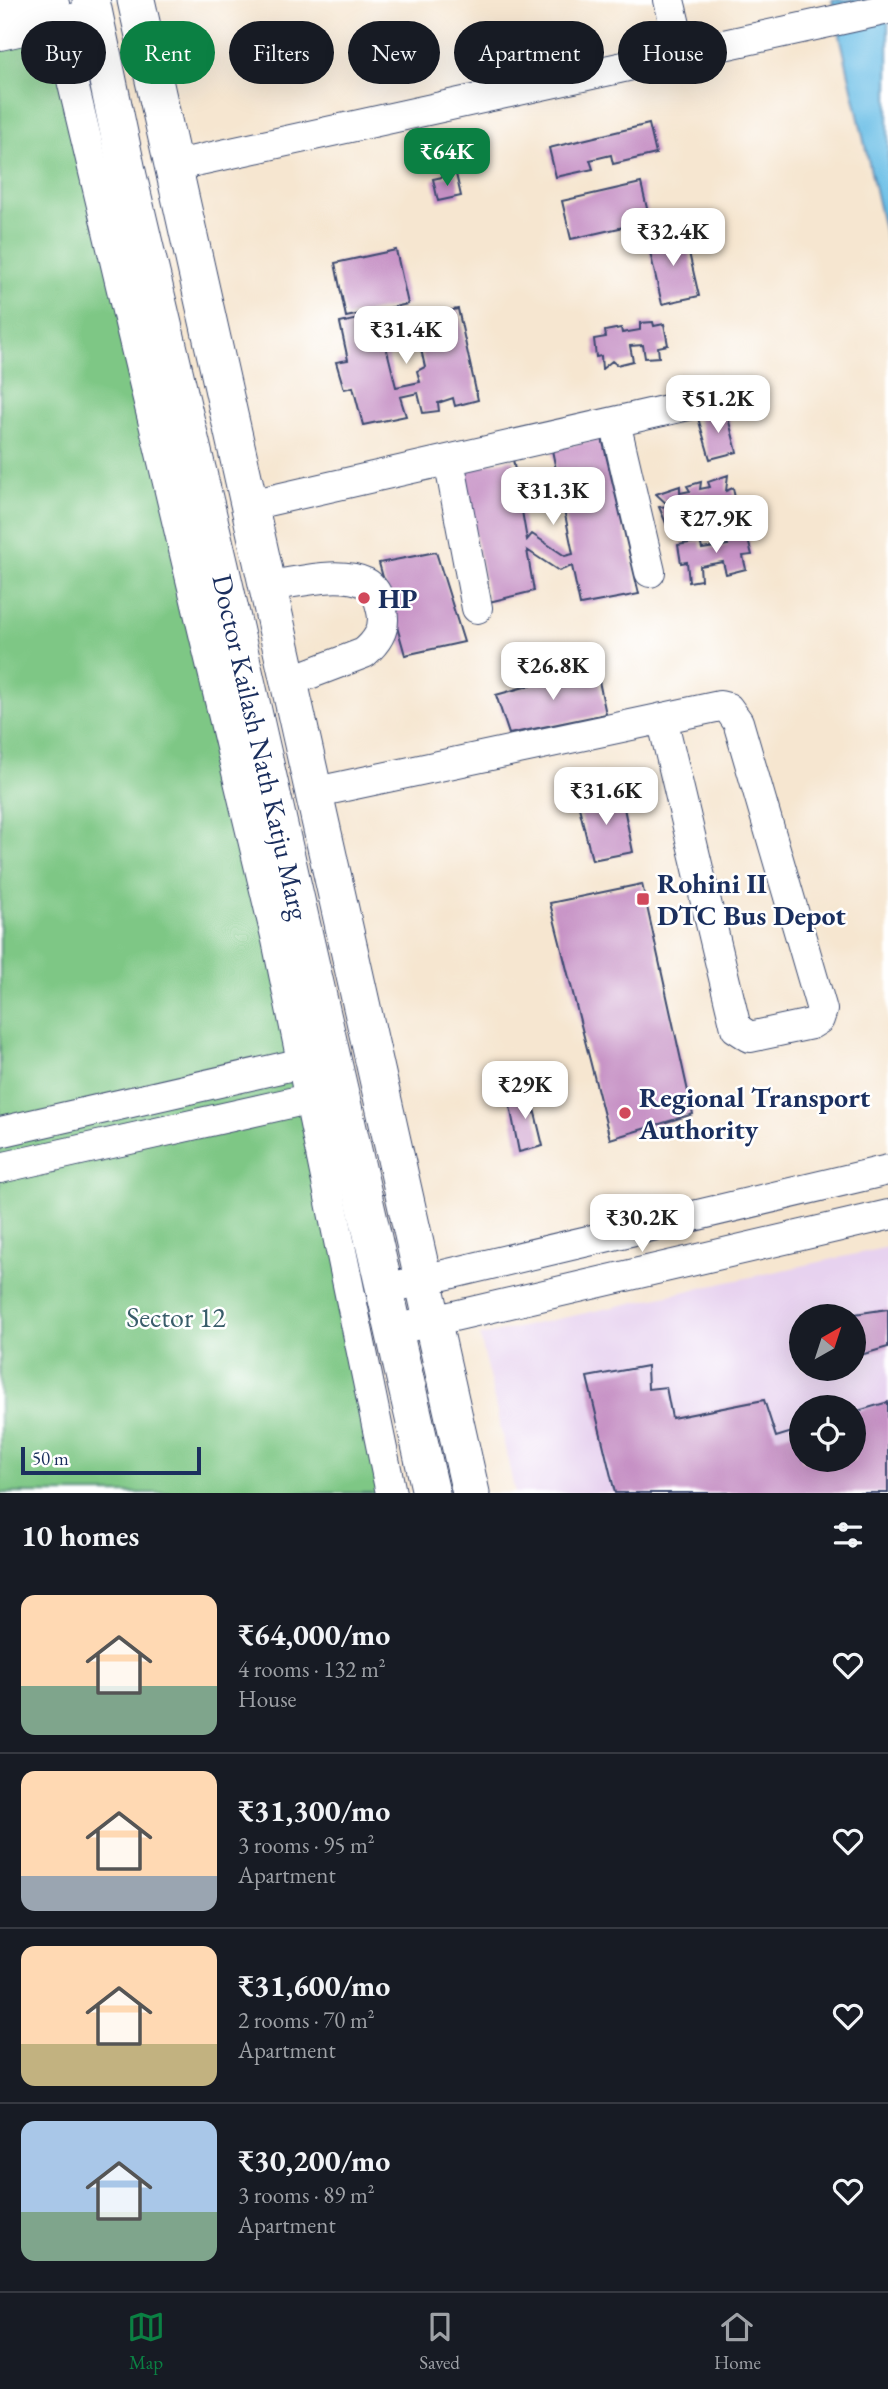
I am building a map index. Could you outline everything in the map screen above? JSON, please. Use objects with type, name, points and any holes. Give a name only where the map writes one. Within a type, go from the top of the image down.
[{"type":"main road","name":"Doctor Kailash Nath Katju Marg","points":[[136,0],[421,1280],[471,1493]]},
{"type":"main road","name":"Doctor Kailash Nath Katju Marg","points":[[93,7],[323,1095],[384,1289],[431,1493]]},
{"type":"street","points":[[669,0],[674,21]]},
{"type":"street","points":[[0,35],[51,7]]},
{"type":"street","points":[[0,1132],[316,1060],[274,927],[51,7]]},
{"type":"street","points":[[0,10],[93,7]]},
{"type":"street","points":[[727,44],[888,9]]},
{"type":"street","points":[[172,166],[618,68]]},
{"type":"street","points":[[250,505],[715,399]]},
{"type":"street","points":[[615,422],[650,572]]},
{"type":"street","points":[[449,460],[477,608]]},
{"type":"street","points":[[267,586],[342,578],[356,580],[368,583],[374,590],[382,611],[382,629],[363,653],[288,682]]},
{"type":"street","points":[[312,793],[662,718],[720,706],[734,714],[822,1010],[819,1018],[811,1024],[750,1037],[736,1028],[662,718]]},
{"type":"street","points":[[0,1168],[323,1095],[391,1493]]},
{"type":"street","points":[[384,1289],[888,1170]]},
{"type":"street","points":[[394,1330],[875,1218],[852,1179]]},
{"type":"shaded area","points":[[888,1247],[888,1493],[515,1493],[480,1336]]},
{"type":"green space","name":"Sector 12","points":[[0,0],[53,0],[58,21],[21,21],[21,84],[72,84],[397,1493],[0,1493]]},
{"type":"water","points":[[832,0],[888,0],[888,247]]},
{"type":"building","points":[[649,124],[656,154],[613,164],[611,155],[590,160],[593,169],[556,177],[549,148]]},
{"type":"building","points":[[456,174],[461,196],[438,201],[433,179]]},
{"type":"building","points":[[641,183],[650,221],[571,239],[562,201]]},
{"type":"building","points":[[684,231],[699,296],[662,304],[647,239]]},
{"type":"building","points":[[396,250],[408,304],[346,317],[335,263]]},
{"type":"building","points":[[458,309],[478,400],[455,406],[453,398],[438,403],[439,411],[423,413],[418,393],[400,397],[406,416],[363,425],[353,387],[344,389],[336,362],[348,360],[340,323],[382,314],[383,326],[392,323],[397,338],[385,342],[396,387],[420,382],[417,371],[425,367],[414,318]]},
{"type":"building","points":[[653,322],[654,326],[664,324],[668,345],[658,347],[659,357],[645,358],[643,345],[630,346],[633,361],[617,365],[612,361],[602,369],[601,356],[596,357],[594,339],[606,337],[605,331],[621,328],[622,333],[640,330],[640,323]]},
{"type":"building","points":[[726,410],[737,452],[710,459],[698,418]]},
{"type":"building","points":[[602,438],[639,594],[580,605],[572,566],[559,571],[527,550],[534,591],[489,602],[462,470],[513,459],[527,540],[532,534],[565,556],[573,554],[552,450]]},
{"type":"building","points":[[728,475],[726,491],[733,488],[738,513],[715,519],[711,501],[687,507],[691,524],[669,530],[659,507],[669,506],[656,494],[680,486],[680,493],[690,491],[687,486],[701,482],[700,489],[710,487],[708,482]]},
{"type":"building","points":[[746,532],[752,555],[743,556],[746,569],[726,574],[723,562],[700,566],[701,580],[689,582],[687,562],[681,563],[678,545],[700,541],[702,549],[728,545],[725,536]]},
{"type":"building","points":[[436,552],[464,642],[405,655],[379,563]]},
{"type":"building","points":[[596,667],[606,714],[509,734],[496,695]]},
{"type":"building","points":[[621,793],[633,852],[592,860],[578,803]]},
{"type":"building","points":[[642,884],[693,1114],[610,1139],[550,903]]},
{"type":"building","points":[[529,1088],[543,1146],[519,1152],[508,1096]]},
{"type":"building","points":[[888,1309],[888,1347],[866,1353],[866,1312]]},
{"type":"building","points":[[647,1366],[648,1389],[666,1387],[672,1418],[764,1400],[776,1437],[789,1433],[789,1472],[866,1472],[866,1408],[888,1402],[888,1493],[615,1493],[587,1377]]},
{"type":"place","name":"HP","points":[[364,598]]},
{"type":"place","name":"Rohini II DTC Bus Depot","points":[[643,899]]},
{"type":"place","name":"Regional Transport Authority","points":[[625,1113]]}]
